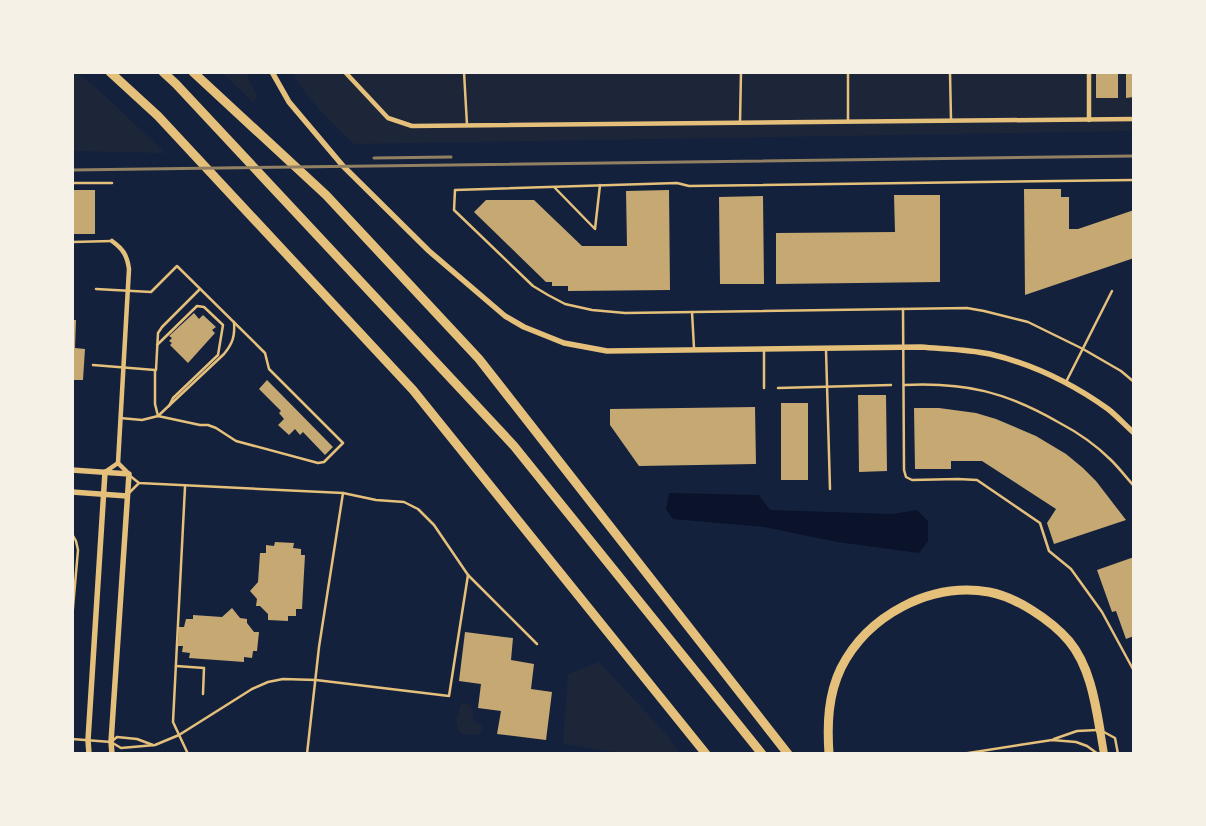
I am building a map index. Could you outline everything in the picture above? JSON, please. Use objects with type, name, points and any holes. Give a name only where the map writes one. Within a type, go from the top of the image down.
[{"type":"highway","points":[[110,72],[158,116],[413,390],[706,754]]},
{"type":"highway","points":[[163,72],[514,446],[762,754]]},
{"type":"highway","points":[[192,72],[326,195],[479,358],[788,754]]},
{"type":"highway","points":[[829,754],[828,722],[833,688],[842,668],[865,634],[895,610],[929,595],[948,592],[975,590],[991,592],[1033,610],[1053,625],[1070,642],[1083,666],[1093,692],[1100,730]]},
{"type":"main road","points":[[1100,730],[1104,754]]},
{"type":"street","points":[[272,72],[288,102],[343,166],[429,251],[505,316],[524,327],[564,343],[607,351],[903,347],[962,350],[991,355],[1043,371],[1066,382],[1109,410],[1134,433]]},
{"type":"street","points":[[345,72],[388,118],[412,126],[1134,119]]},
{"type":"street","points":[[1089,72],[1089,120]]},
{"type":"street","points":[[112,241],[122,248],[127,256],[129,269],[118,463],[129,474]]},
{"type":"street","points":[[105,472],[118,463]]},
{"type":"street","points":[[72,470],[129,474]]},
{"type":"street","points":[[89,754],[88,740],[105,472]]},
{"type":"street","points":[[112,754],[111,742],[129,474]]},
{"type":"street","points":[[72,492],[127,496]]},
{"type":"lane","points":[[464,72],[467,125]]},
{"type":"lane","points":[[740,123],[741,72]]},
{"type":"lane","points":[[848,72],[848,122]]},
{"type":"lane","points":[[950,72],[951,121]]},
{"type":"lane","points":[[1134,180],[689,186],[677,183],[455,190],[454,210],[534,286],[565,304],[592,310],[625,313],[967,308],[1028,322],[1083,349],[1121,371],[1134,382]]},
{"type":"lane","points":[[72,183],[112,183]]},
{"type":"lane","points":[[554,187],[595,229],[600,185]]},
{"type":"lane","points":[[72,242],[112,241]]},
{"type":"lane","points":[[96,289],[128,289],[151,292],[177,266],[265,353],[269,369],[343,443],[324,462],[318,463],[236,441],[208,425],[158,416],[142,420],[120,418]]},
{"type":"lane","points":[[158,416],[155,404],[158,333],[162,326],[200,288]]},
{"type":"lane","points":[[1066,382],[1112,291]]},
{"type":"lane","points":[[157,345],[197,306],[204,306],[223,325],[218,355],[173,398],[169,406]]},
{"type":"lane","points":[[903,309],[904,470],[906,476],[912,480],[977,480],[1040,523],[1049,551],[1070,569],[1102,612],[1134,670]]},
{"type":"lane","points":[[692,312],[694,350]]},
{"type":"lane","points":[[158,416],[224,354],[232,344],[234,322]]},
{"type":"lane","points":[[826,348],[830,489]]},
{"type":"lane","points":[[764,349],[764,388]]},
{"type":"lane","points":[[93,365],[156,370]]},
{"type":"lane","points":[[778,388],[890,385]]},
{"type":"lane","points":[[904,385],[962,386],[998,393],[1037,410],[1075,431],[1110,459],[1134,486]]},
{"type":"lane","points":[[129,474],[139,483],[185,487],[343,492],[376,500],[404,502],[418,509],[434,525],[468,575],[537,644]]},
{"type":"lane","points":[[127,496],[139,483]]},
{"type":"lane","points":[[185,487],[173,722],[188,754]]},
{"type":"lane","points":[[307,754],[319,647],[343,492]]},
{"type":"lane","points":[[72,534],[78,550],[72,619]]},
{"type":"lane","points":[[72,739],[111,742],[121,748],[155,745],[179,735],[238,697],[268,682],[283,679],[316,680],[449,696],[468,575]]},
{"type":"lane","points":[[176,666],[204,668],[203,694]]},
{"type":"lane","points":[[962,754],[1052,740],[1077,732],[1100,730],[1115,738],[1118,754]]},
{"type":"lane","points":[[111,742],[117,737],[138,739],[155,745]]},
{"type":"lane","points":[[1052,740],[1076,742],[1087,746],[1098,754]]},
{"type":"shaded area","points":[[72,73],[77,73],[101,92],[165,153],[73,151]]},
{"type":"shaded area","points":[[222,73],[248,73],[249,80],[257,94],[254,103]]},
{"type":"shaded area","points":[[293,73],[1133,73],[1133,131],[354,144],[313,102]]},
{"type":"shaded area","points":[[669,493],[759,495],[770,510],[892,514],[917,510],[928,521],[928,541],[919,553],[837,542],[764,527],[673,519],[666,509]]},
{"type":"shaded area","points":[[599,662],[666,734],[679,753],[623,753],[563,744],[568,674]]},
{"type":"shaded area","points":[[461,703],[471,705],[474,720],[483,727],[479,734],[465,735],[458,730],[456,721]]},
{"type":"building","points":[[1096,72],[1118,72],[1118,98],[1096,98]]},
{"type":"building","points":[[1126,72],[1134,72],[1134,97],[1126,98]]},
{"type":"building","points":[[1024,189],[1061,189],[1061,197],[1069,197],[1069,229],[1078,229],[1134,210],[1134,258],[1025,295]]},
{"type":"building","points":[[72,190],[95,190],[95,234],[72,234]]},
{"type":"building","points":[[669,190],[670,290],[568,291],[568,286],[552,286],[552,282],[546,282],[474,212],[486,200],[534,200],[582,246],[627,246],[626,191]]},
{"type":"building","points":[[894,195],[940,195],[940,282],[776,284],[776,233],[895,232]]},
{"type":"building","points":[[763,196],[764,284],[720,284],[719,197]]},
{"type":"building","points":[[194,313],[199,319],[203,315],[216,327],[212,330],[215,333],[188,363],[170,345],[172,343],[169,341],[172,338],[169,336]]},
{"type":"building","points":[[72,320],[76,320],[75,348],[85,349],[83,380],[72,380]]},
{"type":"building","points":[[267,380],[333,447],[325,455],[303,432],[300,435],[295,429],[289,435],[278,425],[284,419],[279,413],[281,411],[259,389]]},
{"type":"building","points":[[858,395],[886,395],[887,471],[859,472]]},
{"type":"building","points":[[781,403],[808,403],[808,480],[781,480]]},
{"type":"building","points":[[755,407],[756,464],[639,466],[610,425],[610,409]]},
{"type":"building","points":[[914,408],[939,408],[976,413],[996,419],[1036,436],[1066,454],[1083,468],[1096,481],[1126,520],[1054,544],[1047,523],[1056,509],[982,461],[951,461],[951,469],[915,469]]},
{"type":"building","points":[[275,542],[294,543],[293,548],[301,549],[301,555],[305,555],[302,609],[296,609],[296,616],[288,616],[288,621],[268,620],[268,614],[260,606],[256,606],[257,599],[250,591],[258,582],[260,553],[266,553],[266,545],[274,546]]},
{"type":"building","points":[[1134,557],[1134,636],[1126,639],[1116,611],[1112,612],[1097,570]]},
{"type":"building","points":[[232,608],[240,618],[247,619],[247,623],[254,632],[259,632],[257,651],[253,651],[252,658],[244,657],[244,662],[189,658],[190,653],[182,652],[183,646],[178,646],[179,627],[184,627],[186,619],[193,619],[193,615],[222,617]]},
{"type":"building","points":[[465,632],[513,638],[511,660],[534,664],[531,689],[552,692],[546,740],[497,734],[501,711],[478,708],[481,684],[459,681]]},
{"type":"railway","points":[[72,170],[1134,156]]},
{"type":"railway","points":[[374,158],[451,157]]}]
